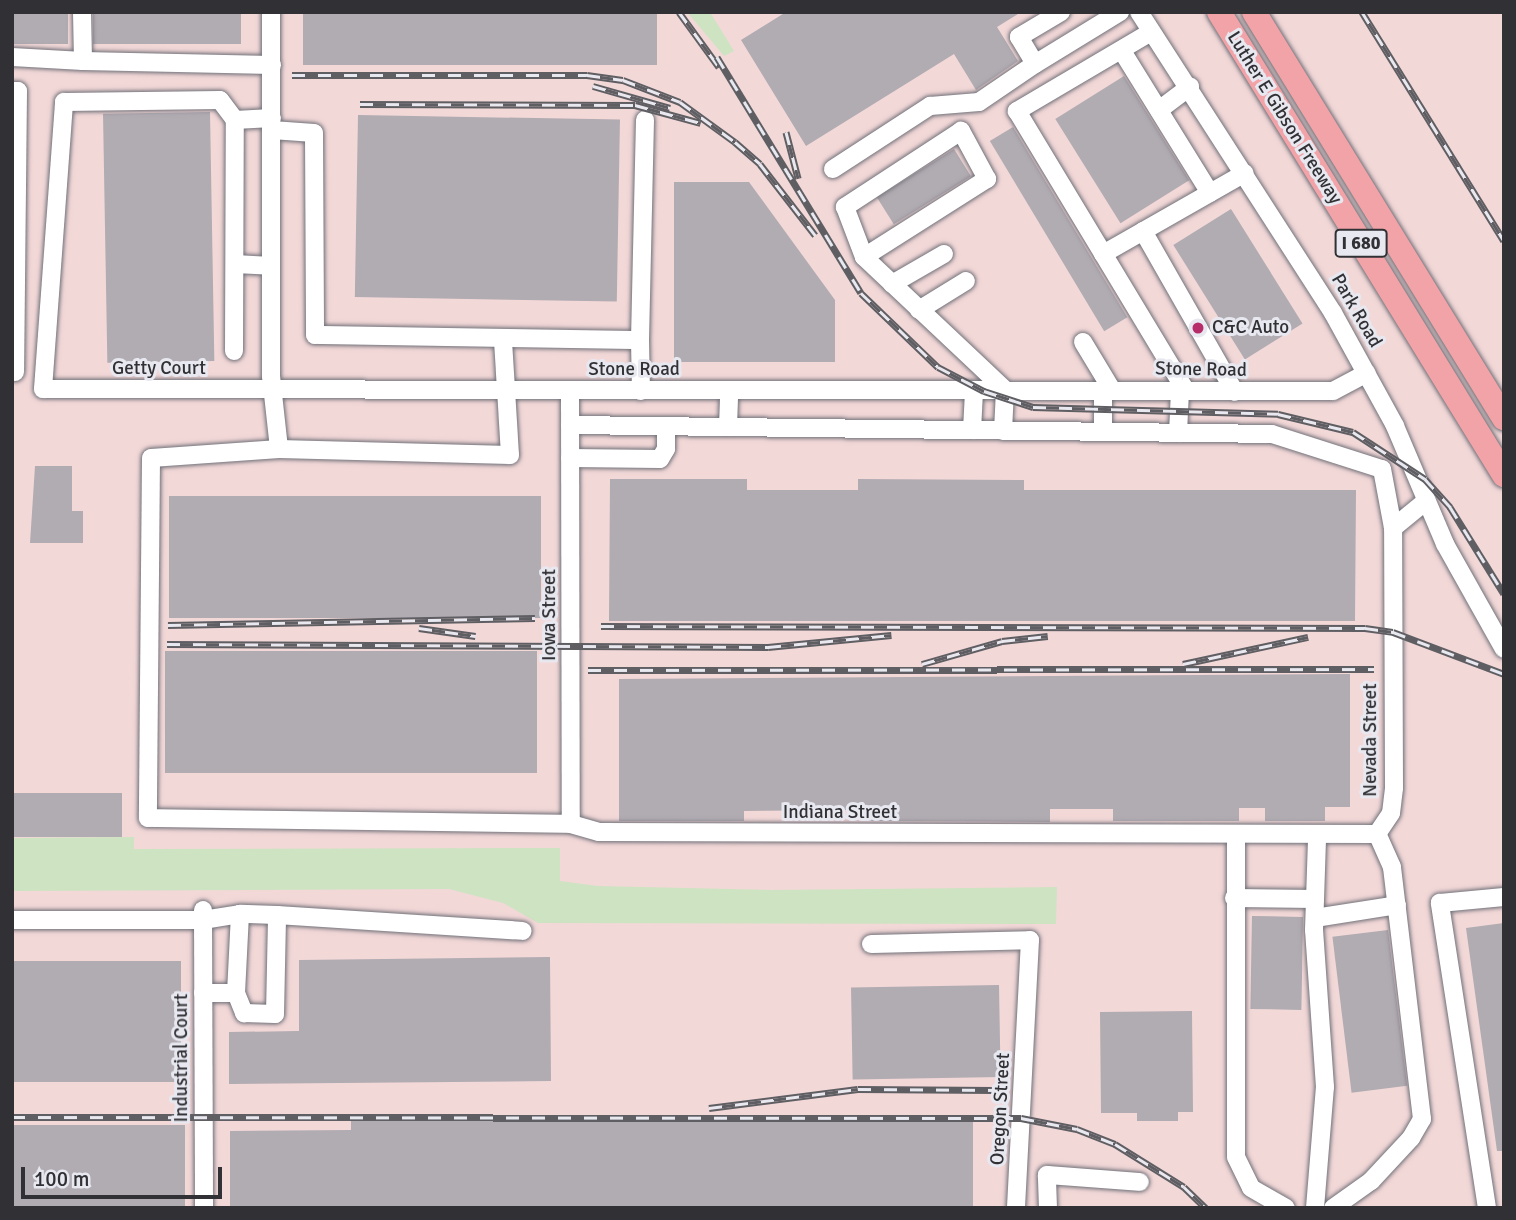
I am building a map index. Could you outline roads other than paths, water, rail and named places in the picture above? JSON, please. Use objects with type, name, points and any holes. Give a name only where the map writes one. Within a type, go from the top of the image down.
[{"type":"highway","name":"Luther E Gibson Freeway","points":[[1219,12],[1504,475]]},
{"type":"highway","name":"Luther E Gibson Freeway","points":[[1254,12],[1504,418]]},
{"type":"street","points":[[82,12],[83,61]]},
{"type":"street","points":[[271,12],[271,266],[274,390],[279,449],[510,456],[503,391],[503,339]]},
{"type":"street","points":[[1035,64],[1019,37],[1062,12]]},
{"type":"street","points":[[833,169],[930,106],[979,102],[1096,18],[1120,12]]},
{"type":"street","name":"Park Road","points":[[1139,12],[1301,258],[1367,373],[1445,544],[1504,649]]},
{"type":"street","points":[[570,425],[1178,433],[1183,391],[1017,111],[1152,32]]},
{"type":"street","points":[[1122,51],[1210,193]]},
{"type":"street","points":[[12,57],[272,65]]},
{"type":"street","points":[[1159,110],[1190,87]]},
{"type":"street","points":[[12,91],[18,91],[14,371],[43,389],[64,102],[220,100],[235,120],[234,351]]},
{"type":"street","points":[[235,120],[314,133],[315,335],[640,340]]},
{"type":"street","points":[[641,391],[645,120]]},
{"type":"street","points":[[864,257],[987,179],[961,131],[845,207],[864,257],[1005,390],[1003,431]]},
{"type":"street","points":[[1103,254],[1245,173]]},
{"type":"street","points":[[1143,231],[1235,392]]},
{"type":"street","points":[[892,284],[944,254]]},
{"type":"street","points":[[234,264],[271,266]]},
{"type":"street","points":[[919,310],[967,281]]},
{"type":"street","points":[[1083,342],[1108,390],[1103,432]]},
{"type":"street","name":"Stone Road","points":[[274,390],[1333,391],[1367,373]]},
{"type":"street","name":"Getty Court","points":[[43,389],[274,390]]},
{"type":"street","name":"Iowa Street","points":[[570,391],[578,827]]},
{"type":"street","points":[[972,430],[974,391]]},
{"type":"street","points":[[728,427],[729,392]]},
{"type":"street","points":[[570,458],[660,458],[666,449],[666,426]]},
{"type":"street","name":"Nevada Street","points":[[1178,433],[1272,434],[1382,468],[1393,527],[1394,788],[1391,813],[1377,834]]},
{"type":"street","name":"Indiana Street","points":[[279,449],[151,458],[148,818],[1236,837]]},
{"type":"street","points":[[1393,527],[1426,501]]},
{"type":"street","points":[[1286,1208],[1251,1188],[1236,1157],[1236,837],[1317,838],[1377,834],[1392,867],[1422,1119],[1411,1139],[1371,1181],[1333,1208]]},
{"type":"street","points":[[1315,1208],[1325,1087],[1315,918],[1317,838]]},
{"type":"street","points":[[1487,1208],[1440,903],[1504,897]]},
{"type":"street","points":[[1234,898],[1315,899]]},
{"type":"street","points":[[1315,918],[1397,905]]},
{"type":"street","name":"Industrial Court","points":[[203,914],[204,1208]]},
{"type":"street","points":[[240,914],[236,993],[244,1013],[275,1014],[277,915]]},
{"type":"street","points":[[12,920],[240,914],[522,931]]},
{"type":"street","name":"Oregon Street","points":[[871,944],[1030,940],[1016,1208]]},
{"type":"street","points":[[203,993],[236,993]]},
{"type":"street","points":[[1018,1174],[1140,1182]]},
{"type":"street","points":[[1047,1175],[1048,1208]]},
{"type":"railway","points":[[679,12],[719,67]]},
{"type":"railway","points":[[1362,12],[1504,241]]},
{"type":"railway","points":[[717,57],[861,293],[938,367],[984,391],[1033,407],[1278,414],[1353,432],[1425,479],[1450,507],[1504,594]]},
{"type":"railway","points":[[292,75],[587,75],[623,80],[680,102],[735,142],[760,164],[815,235]]},
{"type":"railway","points":[[593,86],[670,108]]},
{"type":"railway","points":[[360,104],[635,105],[701,123]]},
{"type":"railway","points":[[786,132],[798,178]]},
{"type":"railway","points":[[168,625],[535,618]]},
{"type":"railway","points":[[601,626],[1365,628],[1393,632],[1504,674]]},
{"type":"railway","points":[[419,628],[475,636]]},
{"type":"railway","points":[[167,644],[768,647],[891,635]]},
{"type":"railway","points":[[922,664],[1002,641],[1048,636]]},
{"type":"railway","points":[[1183,664],[1308,637]]},
{"type":"railway","points":[[588,670],[1374,669]]},
{"type":"railway","points":[[709,1108],[858,1089],[995,1090]]},
{"type":"railway","points":[[12,1117],[1021,1118],[1077,1129],[1115,1144],[1184,1187],[1206,1208]]},
{"type":"place","name":"C&C Auto","points":[[1198,328]]}]
